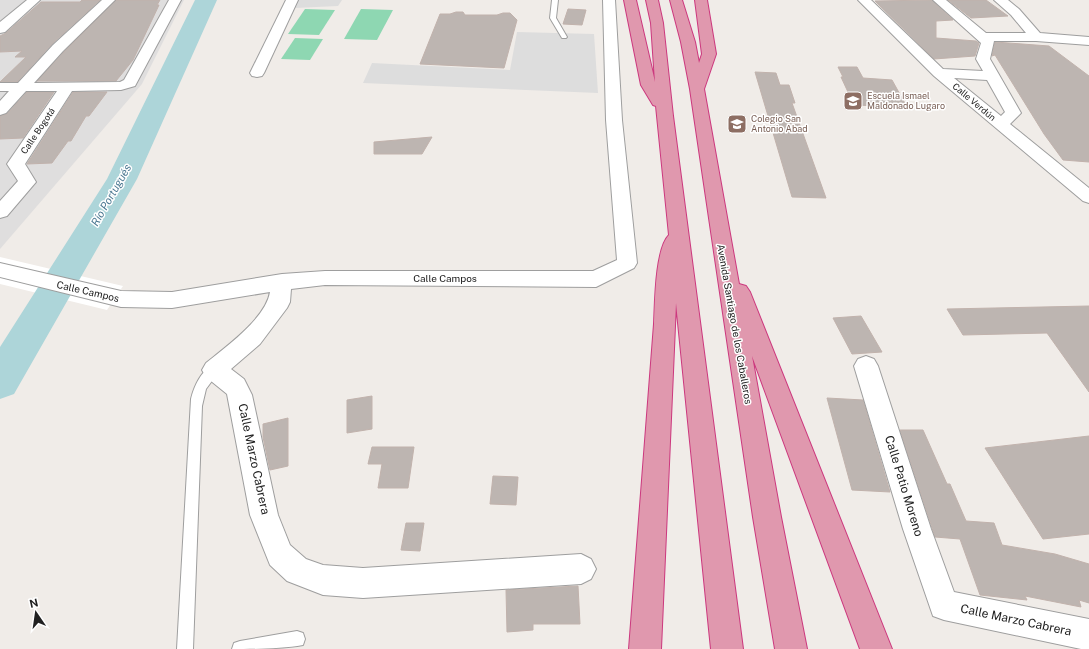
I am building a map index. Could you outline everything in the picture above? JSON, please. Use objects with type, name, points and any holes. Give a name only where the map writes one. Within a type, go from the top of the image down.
[{"type":"highway","points":[[630,0],[648,85],[665,116]]},
{"type":"highway","points":[[652,0],[657,23],[665,116],[727,649]]},
{"type":"highway","name":"Avenida Santiago de los Caballeros","points":[[676,0],[688,42],[697,89],[721,247],[791,649]]},
{"type":"highway","points":[[697,89],[708,54],[700,0]]},
{"type":"highway","points":[[645,649],[665,324],[666,275],[679,227]]},
{"type":"highway","points":[[721,247],[876,649]]},
{"type":"street","points":[[0,29],[34,0]]},
{"type":"street","points":[[0,110],[58,48],[109,0]]},
{"type":"street","points":[[0,86],[67,88],[121,86],[130,83],[175,0]]},
{"type":"street","points":[[257,73],[292,0]]},
{"type":"street","name":"Calle Campos","points":[[0,270],[121,299],[172,300],[282,282],[325,278],[596,278],[628,263],[614,120],[609,0]]},
{"type":"street","name":"Calle Verdún","points":[[864,0],[939,73],[1089,197]]},
{"type":"street","points":[[939,0],[988,42],[983,59],[1013,113],[1001,124]]},
{"type":"street","points":[[1000,0],[1015,12],[1036,37]]},
{"type":"street","points":[[982,37],[1036,37],[1089,41]]},
{"type":"street","points":[[939,73],[993,76]]},
{"type":"street","name":"Calle Bogotá","points":[[0,212],[27,182],[16,164],[67,88]]},
{"type":"street","points":[[214,370],[252,338],[279,302],[282,282]]},
{"type":"street","name":"Calle Patio Moreno","points":[[866,366],[918,530],[944,605]]},
{"type":"street","name":"Calle Marzo Cabrera","points":[[214,370],[237,386],[241,395],[242,411],[264,515],[280,554],[297,571],[323,580],[363,583],[581,569]]},
{"type":"street","name":"Calle Marzo Cabrera","points":[[944,605],[1089,635]]},
{"type":"lane","points":[[555,0],[553,18],[564,37]]},
{"type":"lane","points":[[185,649],[196,396],[207,377],[214,370]]},
{"type":"lane","points":[[240,649],[297,639]]},
{"type":"shaded area","points":[[0,0],[184,0],[142,84],[0,249]]},
{"type":"shaded area","points":[[297,0],[342,0],[338,6],[295,8]]},
{"type":"shaded area","points":[[517,32],[594,34],[598,93],[363,83],[372,63],[510,70]]},
{"type":"green space","points":[[305,9],[335,10],[319,35],[288,34]]},
{"type":"green space","points":[[361,9],[393,10],[377,40],[344,39]]},
{"type":"green space","points":[[295,38],[323,39],[310,60],[281,59]]},
{"type":"pier","points":[[0,257],[123,286],[107,310],[0,284]]},
{"type":"building","points":[[82,0],[100,0],[52,44],[17,82],[0,82],[26,57],[15,57],[22,51],[0,52],[0,36],[6,33],[41,2],[80,2]]},
{"type":"building","points":[[116,0],[160,0],[133,60],[116,81],[37,81],[64,52]]},
{"type":"building","points":[[932,0],[953,20],[936,21],[936,38],[976,41],[979,43],[975,56],[934,59],[875,1]]},
{"type":"building","points":[[948,0],[986,0],[1008,16],[971,18]]},
{"type":"building","points":[[568,9],[586,10],[582,25],[563,24]]},
{"type":"building","points":[[463,12],[465,15],[497,15],[510,13],[517,20],[504,68],[420,64],[440,14],[450,14]]},
{"type":"building","points":[[995,42],[1049,46],[1089,76],[1089,162],[1063,160],[1044,134],[995,55],[992,56]]},
{"type":"building","points":[[838,67],[857,67],[863,78],[892,80],[907,107],[854,105]]},
{"type":"building","points":[[755,72],[776,73],[780,85],[789,85],[795,103],[792,103],[826,198],[792,197]]},
{"type":"building","points":[[27,92],[54,92],[23,138],[0,139],[0,116],[7,114]]},
{"type":"building","points":[[73,92],[107,92],[89,116],[86,116],[71,141],[68,141],[52,163],[27,164]]},
{"type":"building","points":[[432,137],[422,154],[374,154],[374,142]]},
{"type":"building","points":[[1089,306],[1089,392],[1047,333],[963,335],[947,309]]},
{"type":"building","points":[[861,316],[882,352],[852,354],[833,318]]},
{"type":"building","points":[[372,396],[372,429],[347,433],[347,400]]},
{"type":"building","points":[[827,398],[863,400],[890,492],[852,490]]},
{"type":"building","points":[[288,418],[288,466],[270,470],[263,437],[263,424]]},
{"type":"building","points":[[900,430],[923,430],[947,484],[950,484],[966,521],[994,523],[1002,545],[1055,554],[1089,564],[1089,603],[1079,600],[1081,607],[1025,596],[1027,600],[980,595],[960,539],[935,537]]},
{"type":"building","points":[[1089,436],[1089,534],[1043,539],[985,448]]},
{"type":"building","points":[[372,447],[414,447],[408,488],[378,488],[382,464],[368,464]]},
{"type":"building","points":[[493,476],[518,477],[516,505],[490,504]]},
{"type":"building","points":[[406,523],[424,523],[420,551],[401,550]]},
{"type":"building","points":[[578,586],[580,624],[533,624],[533,630],[507,632],[506,590]]},
{"type":"waterway","name":"Río Portugués","points":[[0,382],[122,179],[206,0]]},
{"type":"place","name":"Escuela Ismael Maldonado Lugaro","points":[[853,101]]},
{"type":"place","name":"Colegio San Antonio Abad","points":[[737,124]]}]
